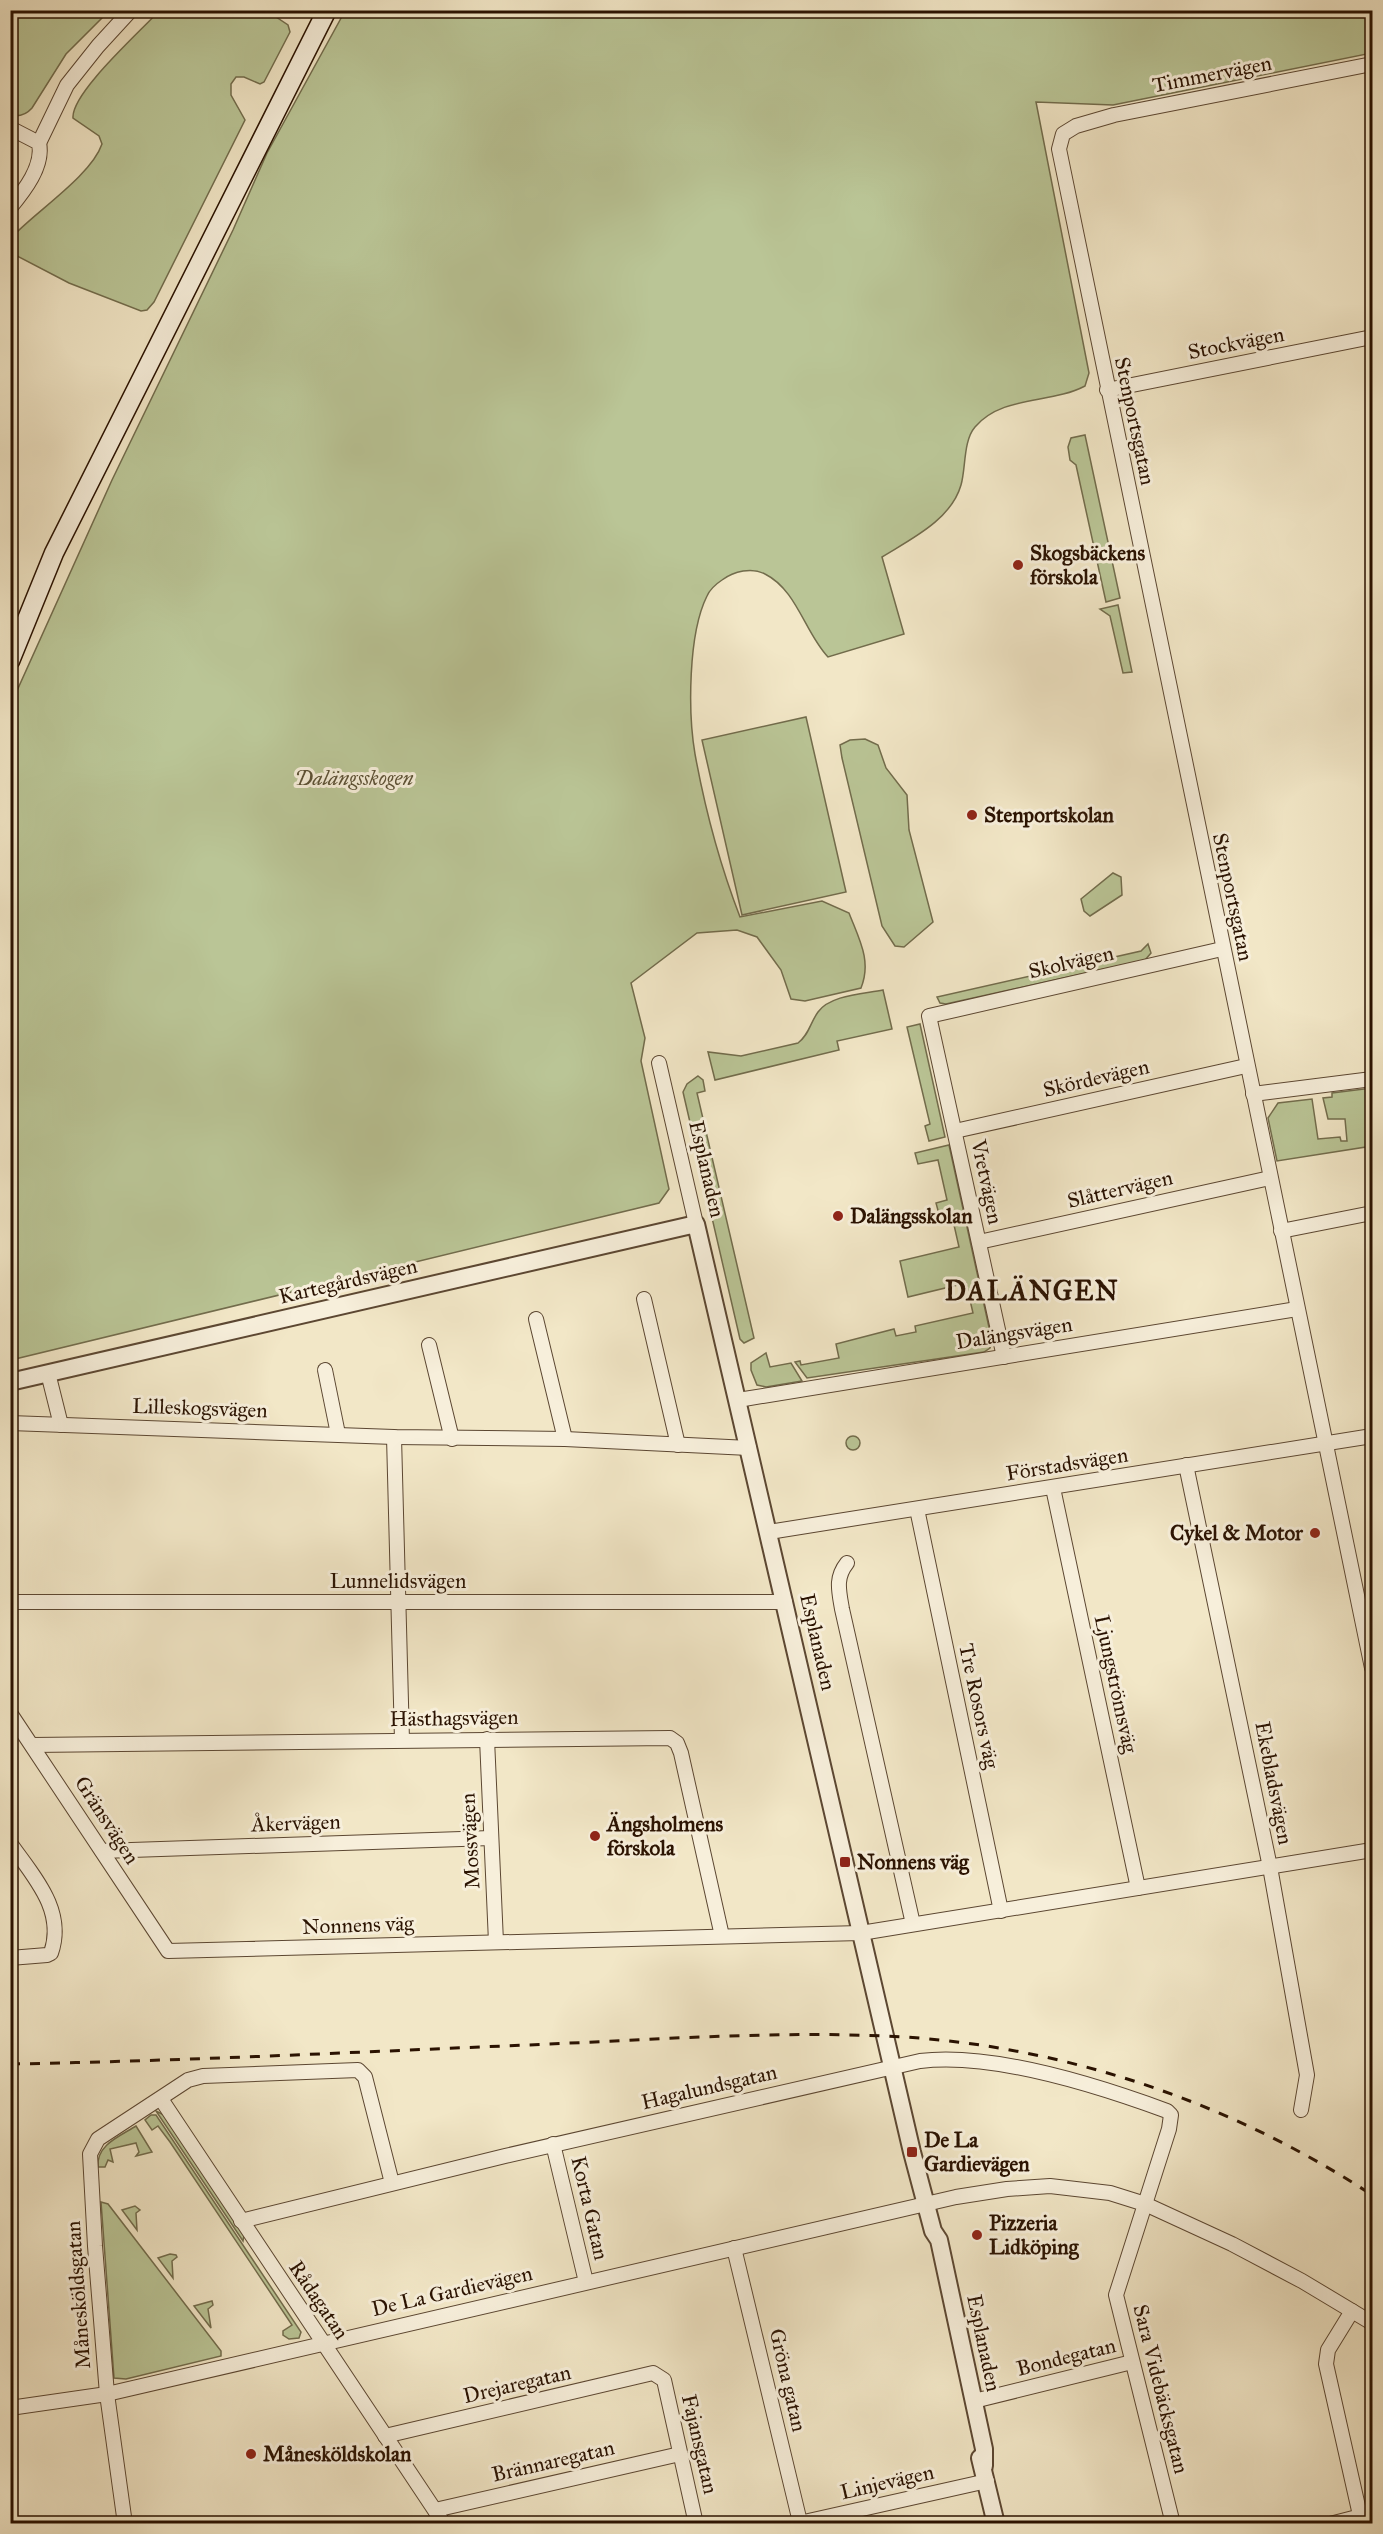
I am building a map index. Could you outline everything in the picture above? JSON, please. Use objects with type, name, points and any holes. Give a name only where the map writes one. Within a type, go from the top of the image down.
[{"type":"main road","points":[[10,661],[54,553],[327,10]]},
{"type":"street","points":[[10,208],[31,178],[39,159],[39,143],[67,85],[131,10]]},
{"type":"street","name":"Timmervägen","points":[[1063,134],[1076,126],[1114,115],[1372,64]]},
{"type":"street","points":[[10,128],[39,143]]},
{"type":"street","name":"Stenportsgatan","points":[[1063,134],[1059,149],[1063,173],[1372,1668]]},
{"type":"street","name":"Stockvägen","points":[[1107,390],[1372,337]]},
{"type":"street","name":"Skolvägen","points":[[928,1016],[1222,949]]},
{"type":"street","name":"Vretvägen","points":[[928,1016],[1004,1357]]},
{"type":"street","name":"Esplanaden","points":[[659,1063],[786,1602],[892,2067],[933,2231],[939,2240],[984,2449],[985,2473]]},
{"type":"street","name":"Skördevägen","points":[[955,1131],[1246,1066]]},
{"type":"street","points":[[1252,1094],[1372,1079]]},
{"type":"street","name":"Slåttervägen","points":[[979,1242],[1270,1178]]},
{"type":"street","points":[[1281,1231],[1372,1213]]},
{"type":"street","name":"Kartegårdsvägen","points":[[10,1382],[696,1224]]},
{"type":"street","points":[[644,1299],[678,1446]]},
{"type":"street","name":"Dalängsvägen","points":[[738,1400],[1297,1309]]},
{"type":"street","points":[[536,1319],[565,1439]]},
{"type":"street","points":[[429,1345],[452,1439]]},
{"type":"street","points":[[325,1370],[338,1434]]},
{"type":"street","points":[[48,1373],[61,1425]]},
{"type":"street","name":"Lilleskogsvägen","points":[[10,1423],[452,1439],[565,1439],[749,1448]]},
{"type":"street","name":"Förstadsvägen","points":[[769,1532],[1372,1436]]},
{"type":"street","points":[[394,1437],[402,1740]]},
{"type":"street","name":"Ekebladsvägen","points":[[1186,1466],[1270,1867],[1307,2075],[1301,2110]]},
{"type":"street","name":"Ljungströmsväg","points":[[1053,1488],[1138,1888]]},
{"type":"street","name":"Tre Rosors väg","points":[[917,1509],[1000,1911]]},
{"type":"street","points":[[847,1563],[840,1572],[838,1583],[842,1609],[913,1924]]},
{"type":"street","name":"Lunnelidsvägen","points":[[10,1602],[786,1602]]},
{"type":"street","name":"Gränsvägen","points":[[10,1713],[167,1951]]},
{"type":"street","name":"Mossvägen","points":[[487,1739],[496,1942]]},
{"type":"street","name":"Hästhagsvägen","points":[[32,1744],[673,1739],[681,1753],[722,1936]]},
{"type":"street","name":"Åkervägen","points":[[102,1851],[491,1838]]},
{"type":"street","points":[[10,1843],[49,1900],[56,1930],[51,1953],[10,1958]]},
{"type":"street","name":"Nonnens väg","points":[[167,1951],[861,1934],[1372,1850]]},
{"type":"street","name":"Hagalundsgatan","points":[[241,2221],[553,2144],[927,2060],[952,2059],[1024,2070],[1091,2085],[1167,2111],[1171,2121],[1169,2129]]},
{"type":"street","name":"Månesköldsgatan","points":[[125,2523],[107,2394],[90,2154],[98,2139],[189,2080],[203,2076],[363,2072],[392,2184]]},
{"type":"street","name":"Rådagatan","points":[[161,2099],[444,2523]]},
{"type":"street","name":"Sara Videbäcksgatan","points":[[1169,2129],[1116,2295],[1173,2523]]},
{"type":"street","name":"Korta Gatan","points":[[553,2144],[586,2282]]},
{"type":"street","name":"De La Gardievägen","points":[[10,2408],[107,2394],[983,2192],[1050,2186],[1092,2189],[1145,2204],[1279,2268],[1372,2323]]},
{"type":"street","name":"Esplanaden","points":[[933,2231],[931,2242],[977,2450],[985,2473],[996,2523]]},
{"type":"street","name":"Gröna gatan","points":[[734,2248],[797,2523]]},
{"type":"street","points":[[1330,2523],[1361,2520],[1326,2364],[1328,2350],[1352,2311]]},
{"type":"street","name":"Bondegatan","points":[[974,2401],[1132,2362]]},
{"type":"street","name":"Drejaregatan","points":[[385,2436],[653,2373],[659,2376]]},
{"type":"street","name":"Fajansgatan","points":[[659,2376],[664,2380],[696,2523]]},
{"type":"street","name":"Brännaregatan","points":[[435,2510],[680,2454]]},
{"type":"street","name":"Linjevägen","points":[[797,2523],[985,2473]]},
{"type":"green space","name":"Dalängsskogen","points":[[1372,10],[1372,53],[1113,105],[1036,102],[1089,373],[1085,386],[1072,392],[999,410],[986,417],[975,427],[968,440],[961,485],[949,508],[917,536],[882,557],[904,634],[828,657],[785,590],[765,574],[749,570],[737,572],[713,587],[708,593],[696,631],[693,652],[691,717],[695,754],[708,816],[740,917],[822,901],[849,913],[863,950],[865,969],[861,988],[805,1001],[791,999],[781,970],[757,937],[737,930],[697,933],[631,983],[645,1038],[641,1061],[669,1189],[659,1203],[11,1360],[11,704],[112,480],[233,230],[267,153],[345,11]]},
{"type":"green space","points":[[10,11],[109,11],[66,54],[32,108],[25,114],[16,116],[10,115]]},
{"type":"green space","points":[[159,11],[267,11],[288,25],[290,32],[264,82],[260,84],[244,77],[236,77],[231,84],[231,95],[245,120],[154,302],[147,310],[141,311],[69,283],[17,256],[11,249],[11,238],[75,181],[96,156],[102,144],[99,136],[73,118],[75,107],[95,78]]},
{"type":"green space","points":[[1085,435],[1120,598],[1106,602],[1076,465],[1070,460],[1068,447],[1071,438]]},
{"type":"green space","points":[[1118,605],[1132,672],[1123,673],[1110,616],[1100,609]]},
{"type":"green space","points":[[806,717],[846,892],[742,915],[702,740]]},
{"type":"green space","points":[[865,739],[878,745],[886,768],[907,795],[909,830],[933,922],[904,947],[895,946],[882,926],[842,758],[840,745],[850,740]]},
{"type":"green space","points":[[1113,873],[1121,877],[1122,895],[1090,916],[1084,911],[1081,899]]},
{"type":"green space","points":[[1148,944],[1151,953],[1145,960],[946,1004],[940,1003],[937,997],[1141,951]]},
{"type":"green space","points":[[883,990],[892,1029],[837,1041],[839,1050],[715,1080],[708,1052],[741,1056],[798,1043],[805,1036],[823,1006],[848,996]]},
{"type":"green space","points":[[920,1024],[945,1137],[929,1141],[925,1126],[930,1124],[907,1027]]},
{"type":"green space","points":[[698,1076],[703,1080],[705,1091],[697,1093],[754,1338],[744,1343],[740,1339],[683,1092],[687,1084]]},
{"type":"green space","points":[[1372,1088],[1372,1146],[1277,1161],[1268,1118],[1278,1103],[1312,1099],[1318,1139],[1340,1137],[1341,1141],[1347,1141],[1345,1119],[1328,1119],[1323,1098],[1332,1097],[1332,1093]]},
{"type":"green space","points":[[949,1145],[992,1341],[990,1348],[984,1352],[807,1378],[795,1362],[800,1361],[801,1365],[839,1358],[836,1344],[894,1329],[896,1336],[916,1332],[915,1326],[973,1313],[966,1283],[908,1297],[900,1261],[959,1247],[952,1216],[940,1218],[936,1203],[947,1200],[938,1160],[918,1164],[915,1153]]},
{"type":"green space","points":[[766,1353],[770,1367],[791,1363],[802,1381],[766,1387],[757,1385],[751,1370],[751,1363]]},
{"type":"green space","points":[[850,1436],[856,1436],[860,1443],[856,1450],[850,1450],[846,1446],[846,1440]]},
{"type":"green space","points":[[156,2111],[164,2115],[244,2235],[243,2241]]},
{"type":"green space","points":[[151,2115],[156,2115],[301,2332],[299,2338],[289,2339],[283,2335],[283,2331],[292,2325],[170,2142],[158,2126],[152,2130],[145,2120]]},
{"type":"green space","points":[[136,2126],[152,2152],[136,2156],[139,2152],[136,2143],[110,2149],[113,2162],[108,2160],[105,2167],[98,2167],[98,2159],[105,2147]]},
{"type":"green space","points":[[101,2202],[108,2204],[221,2351],[221,2356],[126,2379],[114,2378]]},
{"type":"green space","points":[[135,2206],[140,2210],[136,2213],[137,2230],[122,2210]]},
{"type":"green space","points":[[170,2254],[177,2257],[172,2261],[173,2278],[158,2258]]},
{"type":"green space","points":[[212,2301],[213,2305],[208,2309],[211,2328],[194,2306]]},
{"type":"railway","points":[[10,2064],[205,2059],[752,2035],[885,2036],[949,2041],[1014,2051],[1077,2065],[1139,2083],[1200,2105],[1260,2131],[1317,2161],[1372,2195]]},
{"type":"place","name":"Skogsbäckens förskola","points":[[1018,565]]},
{"type":"place","name":"Stenportskolan","points":[[972,815]]},
{"type":"place","name":"Dalängsskolan","points":[[838,1216]]},
{"type":"place","name":"Cykel & Motor","points":[[1315,1533]]},
{"type":"place","name":"Ängsholmens förskola","points":[[595,1836]]},
{"type":"place","name":"Nonnens väg","points":[[845,1862]]},
{"type":"place","name":"De La Gardievägen","points":[[912,2152]]},
{"type":"place","name":"Pizzeria Lidköping","points":[[977,2235]]},
{"type":"place","name":"Månesköldskolan","points":[[251,2454]]},
{"type":"district","name":"DALÄNGEN","points":[[1032,1291]]}]
